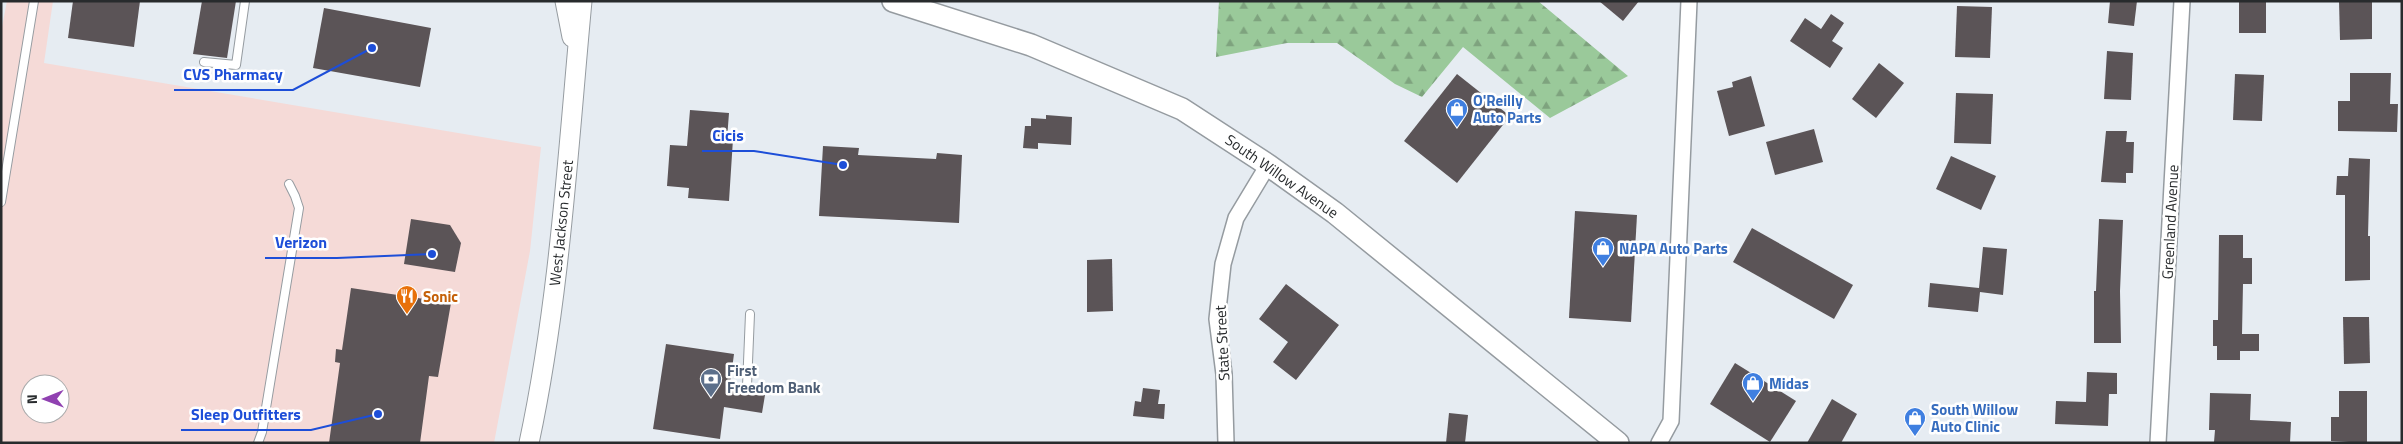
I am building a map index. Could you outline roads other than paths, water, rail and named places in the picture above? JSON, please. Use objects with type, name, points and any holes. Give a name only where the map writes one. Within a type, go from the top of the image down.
[{"type":"main road","name":"South Willow Avenue","points":[[893,1],[1031,45],[1182,109],[1268,165],[1352,226],[1618,443]]},
{"type":"street","points":[[565,1],[576,61]]},
{"type":"street","name":"West Jackson Street","points":[[529,443],[538,401],[558,260],[582,1]]},
{"type":"street","points":[[1659,443],[1672,421],[1689,1]]},
{"type":"street","name":"Greenland Avenue","points":[[2158,443],[2182,1]]},
{"type":"street","name":"State Street","points":[[1226,443],[1224,374],[1217,320],[1223,264],[1236,218],[1268,165]]},
{"type":"lane","points":[[1,202],[34,1]]},
{"type":"lane","points":[[204,62],[236,65],[245,1]]},
{"type":"lane","points":[[258,443],[264,423],[299,208],[288,184]]},
{"type":"lane","points":[[747,386],[750,314]]},
{"type":"place","name":"CVS Pharmacy","points":[[372,48]]},
{"type":"place","name":"O'Reilly Auto Parts","points":[[1457,128]]},
{"type":"place","name":"Cicis","points":[[843,165]]},
{"type":"place","name":"Verizon","points":[[432,254]]},
{"type":"place","name":"NAPA Auto Parts","points":[[1603,267]]},
{"type":"place","name":"Sonic","points":[[407,315]]},
{"type":"place","name":"First Freedom Bank","points":[[711,398]]},
{"type":"place","name":"Midas","points":[[1753,402]]},
{"type":"place","name":"Sleep Outfitters","points":[[378,414]]},
{"type":"place","name":"South Willow Auto Clinic","points":[[1915,437]]}]
